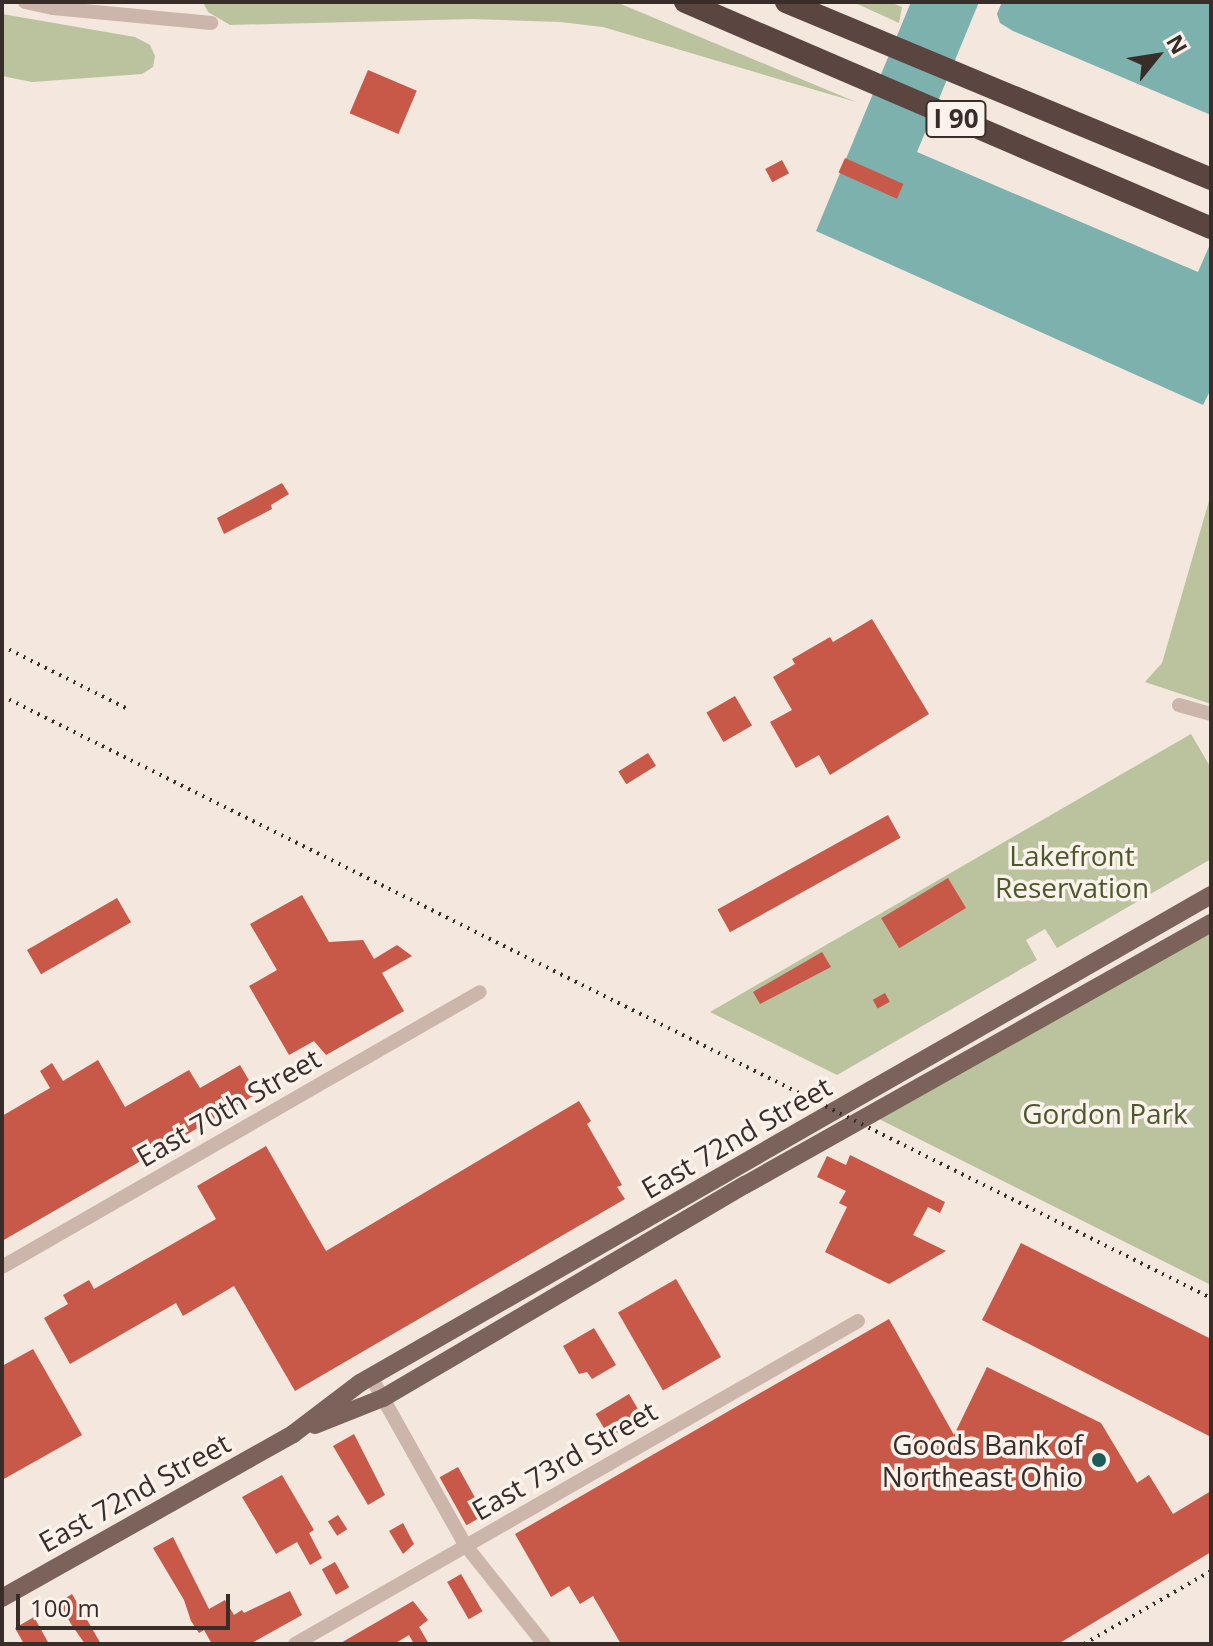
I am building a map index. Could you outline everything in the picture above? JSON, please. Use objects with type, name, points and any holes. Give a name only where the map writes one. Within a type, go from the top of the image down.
[{"type":"highway","name":"I 90","points":[[685,2],[1211,230]]},
{"type":"highway","name":"I 90","points":[[786,2],[1209,178]]},
{"type":"main road","name":"East 72nd Street","points":[[2,1598],[293,1434],[371,1377],[1211,895]]},
{"type":"main road","name":"East 72nd Street","points":[[293,1434],[383,1398],[745,1185],[1211,923]]},
{"type":"street","points":[[25,2],[53,8],[211,23]]},
{"type":"street","points":[[1179,705],[1211,714]]},
{"type":"street","name":"East 70th Street","points":[[2,1267],[480,992]]},
{"type":"street","name":"East 73rd Street","points":[[295,1644],[858,1321]]},
{"type":"street","points":[[371,1377],[466,1546],[544,1644]]},
{"type":"green space","points":[[203,2],[616,2],[856,102],[603,27],[472,19],[230,25],[208,12]]},
{"type":"green space","points":[[853,2],[890,2],[902,7],[899,23]]},
{"type":"green space","points":[[2,14],[135,37],[150,45],[155,56],[153,67],[142,74],[32,82],[2,76]]},
{"type":"green space","points":[[1211,494],[1211,704],[1145,682],[1162,663]]},
{"type":"green space","name":"Lakefront Reservation","points":[[1191,734],[1211,768],[1211,859],[1057,948],[1045,929],[1026,940],[1037,960],[837,1075],[710,1012]]},
{"type":"green space","name":"Gordon Park","points":[[1211,927],[1211,1285],[879,1119]]},
{"type":"water","points":[[911,2],[979,2],[917,152],[1198,272],[1211,242],[1211,389],[1203,405],[816,231]]},
{"type":"water","points":[[1002,2],[1211,2],[1211,115],[1013,31],[1000,23],[997,14]]},
{"type":"building","points":[[368,70],[417,91],[398,134],[350,113]]},
{"type":"building","points":[[845,158],[903,184],[897,199],[838,173]]},
{"type":"building","points":[[782,160],[789,173],[772,182],[765,169]]},
{"type":"building","points":[[282,483],[289,494],[271,505],[272,509],[224,534],[217,518]]},
{"type":"building","points":[[872,619],[929,714],[830,775],[819,755],[796,768],[770,722],[792,710],[773,677],[795,664],[792,659],[830,637],[833,642]]},
{"type":"building","points":[[735,696],[752,725],[723,742],[706,712]]},
{"type":"building","points":[[648,753],[656,766],[626,784],[618,772]]},
{"type":"building","points":[[888,815],[901,838],[730,932],[717,910]]},
{"type":"building","points":[[948,878],[966,908],[899,948],[881,918]]},
{"type":"building","points":[[302,895],[329,942],[363,940],[374,959],[397,945],[412,956],[382,973],[404,1011],[326,1055],[314,1041],[289,1055],[249,986],[277,970],[250,924]]},
{"type":"building","points":[[117,898],[131,922],[41,974],[27,950]]},
{"type":"building","points":[[822,952],[831,967],[760,1004],[753,992]]},
{"type":"building","points":[[885,993],[890,1002],[878,1009],[873,1000]]},
{"type":"building","points":[[98,1060],[125,1107],[189,1070],[200,1088],[240,1065],[257,1094],[2,1241],[2,1116],[50,1088],[40,1071],[52,1063],[63,1081]]},
{"type":"building","points":[[579,1101],[591,1121],[587,1124],[622,1185],[617,1187],[625,1199],[295,1391],[234,1286],[183,1316],[176,1303],[70,1364],[44,1318],[68,1304],[63,1295],[89,1280],[94,1289],[216,1219],[197,1186],[266,1146],[326,1251]]},
{"type":"building","points":[[850,1155],[945,1202],[940,1213],[928,1207],[913,1235],[946,1251],[889,1284],[825,1252],[847,1207],[839,1203],[846,1191],[817,1177],[827,1156],[846,1165]]},
{"type":"building","points":[[1021,1243],[1211,1339],[1211,1437],[982,1320]]},
{"type":"building","points":[[676,1279],[721,1357],[663,1390],[618,1312]]},
{"type":"building","points":[[889,1319],[954,1435],[987,1367],[1101,1423],[1137,1483],[1149,1475],[1173,1514],[1211,1491],[1211,1552],[1058,1644],[621,1644],[593,1596],[580,1604],[569,1586],[551,1597],[515,1534]]},
{"type":"building","points":[[594,1328],[616,1365],[592,1379],[587,1372],[579,1374],[563,1346]]},
{"type":"building","points":[[33,1349],[82,1435],[2,1480],[2,1366]]},
{"type":"building","points":[[629,1394],[643,1417],[609,1437],[596,1414]]},
{"type":"building","points":[[354,1434],[385,1495],[368,1505],[333,1446]]},
{"type":"building","points":[[458,1467],[485,1515],[466,1525],[440,1477]]},
{"type":"building","points":[[282,1475],[314,1530],[309,1533],[322,1558],[310,1565],[297,1542],[276,1554],[242,1497]]},
{"type":"building","points":[[338,1515],[347,1529],[337,1536],[328,1522]]},
{"type":"building","points":[[403,1523],[414,1544],[403,1554],[389,1531]]},
{"type":"building","points":[[173,1537],[209,1609],[225,1600],[234,1615],[242,1610],[244,1613],[290,1591],[302,1615],[250,1644],[212,1644],[204,1630],[199,1633],[191,1621],[184,1600],[153,1548]]},
{"type":"building","points":[[335,1562],[349,1587],[336,1595],[322,1569]]},
{"type":"building","points":[[461,1574],[482,1611],[469,1619],[447,1582]]},
{"type":"building","points":[[72,1594],[101,1644],[85,1644],[71,1624],[59,1602]]},
{"type":"building","points":[[413,1601],[428,1620],[419,1627],[429,1644],[414,1644],[409,1635],[394,1644],[339,1644]]},
{"type":"building","points":[[34,1617],[49,1644],[24,1644],[15,1628]]},
{"type":"railway","points":[[2,646],[130,710]]},
{"type":"railway","points":[[2,696],[1211,1298]]},
{"type":"railway","points":[[1084,1644],[1211,1571]]},
{"type":"place","name":"Goods Bank of Northeast Ohio","points":[[1099,1460]]}]
